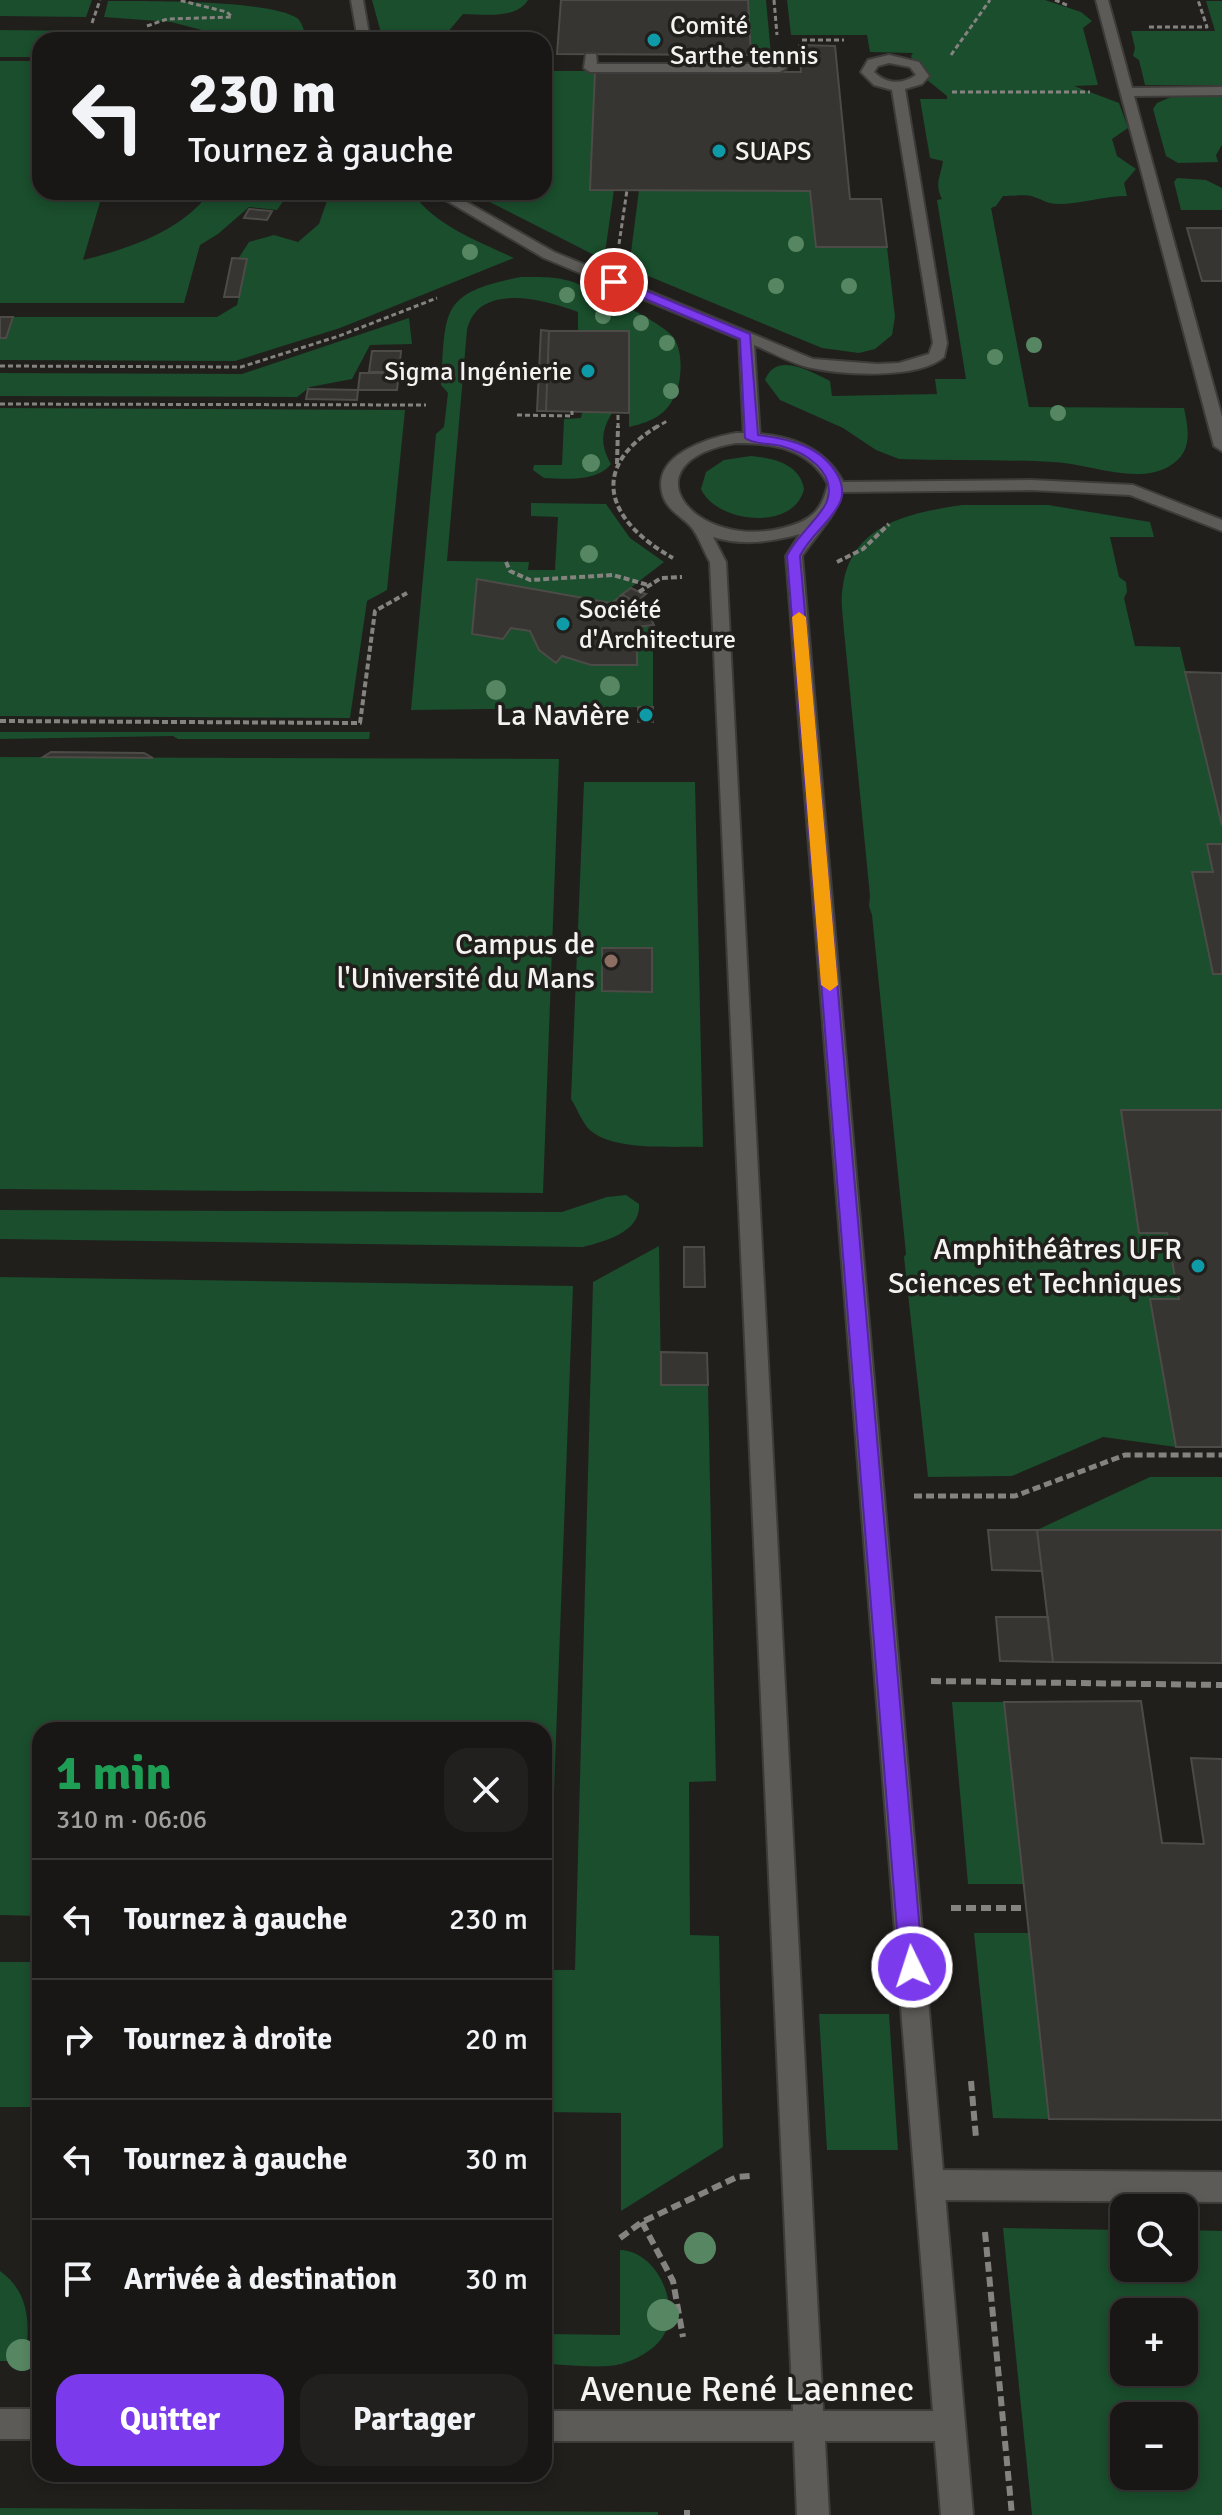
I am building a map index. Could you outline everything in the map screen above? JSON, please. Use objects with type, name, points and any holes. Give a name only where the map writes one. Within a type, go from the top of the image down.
[{"type":"street","points":[[357,0],[363,32]]},
{"type":"street","points":[[1102,0],[1222,446]]},
{"type":"street","points":[[591,57],[590,68],[608,70],[780,68]]},
{"type":"street","points":[[899,60],[920,67],[923,72],[920,80],[898,89],[868,76],[873,63],[899,60]]},
{"type":"street","points":[[448,200],[549,255],[810,363],[845,368],[900,368],[936,357],[940,343],[898,89]]},
{"type":"street","points":[[1127,92],[1222,91]]},
{"type":"street","points":[[746,337],[752,438]]},
{"type":"street","points":[[815,523],[791,533],[758,538],[725,534],[698,524],[674,504],[669,484],[671,473],[683,458],[703,446],[729,439],[752,438],[784,442],[813,455],[826,466],[836,487],[831,508],[815,523],[794,556],[957,2515]]},
{"type":"street","points":[[836,487],[1031,485],[1133,490],[1222,526]]},
{"type":"street","points":[[698,524],[718,562],[813,2515]]},
{"type":"street","points":[[930,2185],[1222,2187]]},
{"type":"street","points":[[0,2424],[32,2424]]},
{"type":"street","name":"Avenue René Laennec","points":[[552,2426],[950,2426]]},
{"type":"path","points":[[92,23],[100,0]]},
{"type":"path","points":[[147,26],[172,19],[232,17],[227,12],[178,0]]},
{"type":"path","points":[[925,92],[990,0]]},
{"type":"path","points":[[1109,27],[1207,27],[1198,0]]},
{"type":"path","points":[[793,40],[855,40],[858,57],[873,63]]},
{"type":"path","points":[[898,89],[925,92],[1127,92]]},
{"type":"path","points":[[614,282],[627,190]]},
{"type":"path","points":[[0,366],[241,367],[339,336],[437,298]]},
{"type":"path","points":[[0,404],[426,405]]},
{"type":"path","points":[[517,415],[572,416],[572,411]]},
{"type":"path","points":[[617,464],[618,413]]},
{"type":"path","points":[[835,563],[863,549],[878,537],[894,516],[904,486]]},
{"type":"path","points":[[612,491],[620,516],[635,534],[680,560]]},
{"type":"path","points":[[506,562],[517,577],[530,580],[613,575],[648,585]]},
{"type":"path","points":[[639,592],[661,578],[691,576]]},
{"type":"path","points":[[0,721],[360,723],[375,611],[407,593]]},
{"type":"path","points":[[872,1496],[1015,1496],[1125,1455],[1222,1455]]},
{"type":"path","points":[[888,1681],[1222,1685]]},
{"type":"path","points":[[907,1907],[1026,1908]]},
{"type":"path","points":[[620,2238],[642,2222],[737,2177],[753,2176]]},
{"type":"path","points":[[642,2222],[673,2281],[683,2337]]},
{"type":"green space","points":[[0,0],[92,0],[86,17],[0,16]]},
{"type":"green space","points":[[372,0],[528,0],[516,11],[507,13],[463,14],[448,32],[381,32]]},
{"type":"green space","points":[[748,0],[766,0],[771,55],[751,55]]},
{"type":"green space","points":[[787,0],[1045,0],[1081,12],[1092,21],[1083,28],[1098,85],[1074,86],[1119,103],[1128,128],[1112,139],[1117,156],[1136,169],[1124,183],[1127,196],[1058,204],[1031,196],[1003,196],[991,208],[1029,407],[1184,408],[1187,441],[1176,461],[1155,472],[1126,474],[1053,462],[899,459],[876,450],[843,428],[780,400],[765,380],[770,371],[785,365],[804,369],[830,381],[832,396],[937,394],[935,379],[966,379],[937,200],[942,199],[938,184],[943,161],[930,158],[920,99],[947,99],[947,96],[916,71],[911,56],[913,53],[870,52],[867,35],[791,35]]},
{"type":"green space","points":[[108,1],[236,5],[283,12],[297,18],[304,32],[209,32],[171,22],[104,17]]},
{"type":"green space","points":[[1206,1],[1222,1],[1222,85],[1145,85],[1139,60],[1133,56],[1135,48],[1131,31],[1215,31]]},
{"type":"green space","points":[[0,30],[98,32],[32,32],[32,57],[0,57]]},
{"type":"green space","points":[[0,61],[32,61],[32,200],[101,200],[83,260],[153,236],[185,218],[203,200],[284,200],[277,210],[249,207],[200,245],[184,303],[0,303]]},
{"type":"green space","points":[[552,71],[595,71],[590,189],[614,190],[604,260],[486,200],[552,200]]},
{"type":"green space","points":[[1171,97],[1222,97],[1222,145],[1216,155],[1218,162],[1178,163],[1166,156],[1153,109],[1157,103]]},
{"type":"green space","points":[[1177,178],[1206,180],[1222,188],[1222,210],[1181,210],[1174,182]]},
{"type":"green space","points":[[639,190],[810,191],[816,247],[887,247],[895,317],[892,335],[875,349],[859,353],[822,348],[629,268]]},
{"type":"green space","points":[[327,200],[419,200],[445,223],[514,258],[340,328],[235,361],[0,360],[0,338],[6,337],[13,317],[217,317],[237,305],[247,259],[238,259],[249,242],[274,235],[298,242],[319,224]]},
{"type":"green space","points":[[521,277],[570,281],[656,323],[677,343],[680,362],[678,387],[666,410],[646,422],[629,427],[629,331],[578,331],[578,312],[548,303],[514,298],[484,305],[474,315],[467,330],[447,561],[529,562],[528,570],[555,570],[558,517],[531,516],[531,503],[606,504],[630,538],[664,562],[611,603],[477,579],[472,634],[502,639],[511,628],[530,631],[539,650],[556,663],[562,656],[591,665],[636,665],[637,627],[653,627],[653,707],[411,710],[436,434],[444,427],[448,393],[441,385],[447,322],[461,298],[494,283]]},
{"type":"green space","points":[[409,318],[412,344],[370,345],[352,379],[310,387],[297,397],[0,396],[0,373],[242,374]]},
{"type":"green space","points":[[0,408],[405,410],[387,590],[367,601],[350,718],[0,716]]},
{"type":"green space","points":[[582,413],[612,413],[603,438],[611,464],[589,477],[544,478],[533,470],[534,465],[562,465],[564,419],[581,418]]},
{"type":"green space","points":[[751,456],[784,464],[801,480],[804,489],[797,503],[786,512],[771,517],[738,515],[709,501],[701,489],[706,472],[724,460]]},
{"type":"green space","points":[[962,505],[1048,505],[1150,522],[1154,537],[1110,537],[1119,577],[1126,582],[1124,598],[1135,646],[1180,647],[1222,826],[1222,844],[1207,844],[1213,872],[1193,872],[1213,974],[1222,974],[1222,1110],[1137,1110],[1137,1127],[1124,1135],[1127,1151],[1132,1154],[1167,1233],[1179,1299],[1166,1390],[1176,1447],[1103,1437],[1012,1476],[928,1477],[869,906],[842,597],[849,565],[858,548],[871,535],[903,518]]},
{"type":"green space","points":[[0,732],[370,732],[369,739],[178,739],[173,736],[0,739]]},
{"type":"green space","points":[[0,757],[559,759],[543,1193],[0,1189]]},
{"type":"green space","points":[[584,782],[695,782],[703,1147],[614,1142],[588,1128],[571,1099]]},
{"type":"green space","points":[[626,1195],[639,1204],[634,1222],[620,1234],[583,1247],[0,1239],[0,1210],[562,1212],[607,1197]]},
{"type":"green space","points":[[659,1246],[661,1385],[708,1385],[716,1781],[689,1782],[690,1935],[719,1936],[723,2147],[621,2211],[621,2113],[552,2112],[552,1970],[575,1970],[593,1282]]},
{"type":"green space","points":[[0,1277],[573,1286],[552,1845],[552,1722],[32,1722],[32,1916],[0,1915]]},
{"type":"green space","points":[[1150,1477],[1222,1477],[1222,1530],[1037,1530]]},
{"type":"green space","points":[[952,1702],[1004,1702],[1024,1884],[968,1884]]},
{"type":"green space","points":[[974,1933],[1030,1933],[1049,2119],[993,2118]]},
{"type":"green space","points":[[0,1962],[32,1962],[32,2107],[0,2107]]},
{"type":"green space","points":[[819,2014],[889,2014],[898,2150],[827,2150]]},
{"type":"green space","points":[[1003,2228],[1110,2230],[1110,2282],[1198,2282],[1198,2230],[1222,2231],[1222,2515],[1032,2515]]},
{"type":"green space","points":[[620,2250],[632,2252],[652,2266],[665,2287],[669,2312],[662,2338],[645,2353],[616,2365],[552,2364],[552,2334],[620,2335]]},
{"type":"green space","points":[[0,2271],[23,2300],[28,2336],[25,2361],[0,2361]]},
{"type":"green space","points":[[0,2508],[658,2512],[658,2515],[0,2515]]},
{"type":"building","name":"Comité Sarthe tennis","points":[[561,0],[748,0],[751,55],[557,54]]},
{"type":"building","name":"SUAPS","points":[[799,45],[835,46],[850,199],[881,199],[887,247],[816,247],[810,191],[590,190],[595,71],[801,72]]},
{"type":"building","points":[[249,209],[272,211],[267,220],[244,218]]},
{"type":"building","points":[[1187,228],[1222,228],[1222,281],[1202,281]]},
{"type":"building","points":[[232,258],[247,259],[239,297],[224,297]]},
{"type":"building","points":[[0,317],[13,317],[6,338],[0,338]]},
{"type":"building","points":[[541,330],[549,331],[546,411],[537,411]]},
{"type":"building","name":"Sigma Ingénierie","points":[[549,331],[629,331],[629,413],[546,411]]},
{"type":"building","points":[[372,351],[401,351],[399,372],[369,372]]},
{"type":"building","points":[[360,373],[399,373],[397,390],[358,390]]},
{"type":"building","points":[[308,389],[358,390],[357,400],[306,399]]},
{"type":"building","name":"Société d'Architecture","points":[[477,579],[611,603],[623,595],[646,609],[654,625],[637,627],[637,665],[591,665],[562,656],[556,663],[539,650],[530,631],[511,628],[503,639],[472,634]]},
{"type":"building","points":[[631,588],[646,594],[636,602],[621,595]]},
{"type":"building","points":[[1185,672],[1222,673],[1222,826]]},
{"type":"building","name":"La Navière","points":[[638,707],[653,707],[653,722],[638,722]]},
{"type":"building","points":[[51,752],[144,753],[153,758],[43,757]]},
{"type":"building","points":[[1207,844],[1222,844],[1222,974],[1213,974],[1192,872],[1213,872]]},
{"type":"building","points":[[602,948],[652,948],[652,992],[602,991]]},
{"type":"building","name":"Amphithéâtres UFR Sciences et Techniques","points":[[1121,1110],[1222,1110],[1222,1447],[1176,1447],[1150,1299],[1179,1299],[1167,1233],[1139,1233]]},
{"type":"building","points":[[684,1247],[704,1247],[705,1287],[684,1287]]},
{"type":"building","points":[[661,1352],[707,1353],[708,1385],[661,1385]]},
{"type":"building","points":[[988,1530],[1037,1530],[1042,1571],[992,1570]]},
{"type":"building","points":[[1037,1530],[1222,1530],[1222,1663],[1053,1662]]},
{"type":"building","points":[[996,1617],[1048,1617],[1053,1662],[1000,1661]]},
{"type":"building","points":[[1141,1701],[1162,1843],[1204,1844],[1191,1758],[1222,1759],[1222,2120],[1049,2119],[1004,1702]]},
{"type":"slow traffic","points":[[799,617],[830,985]]},
{"type":"place","name":"Comité Sarthe tennis","points":[[654,40]]},
{"type":"place","name":"SUAPS","points":[[719,151]]},
{"type":"place","name":"Sigma Ingénierie","points":[[588,371]]},
{"type":"place","name":"Société d'Architecture","points":[[563,624]]},
{"type":"place","name":"La Navière","points":[[646,715]]},
{"type":"place","name":"Campus de l'Université du Mans","points":[[611,961]]},
{"type":"place","name":"Amphithéâtres UFR Sciences et Techniques","points":[[1198,1266]]},
{"type":"route","points":[[614,282],[746,337],[752,438],[784,442],[804,450],[826,466],[836,484],[831,508],[801,540],[794,556],[912,1967]]}]
